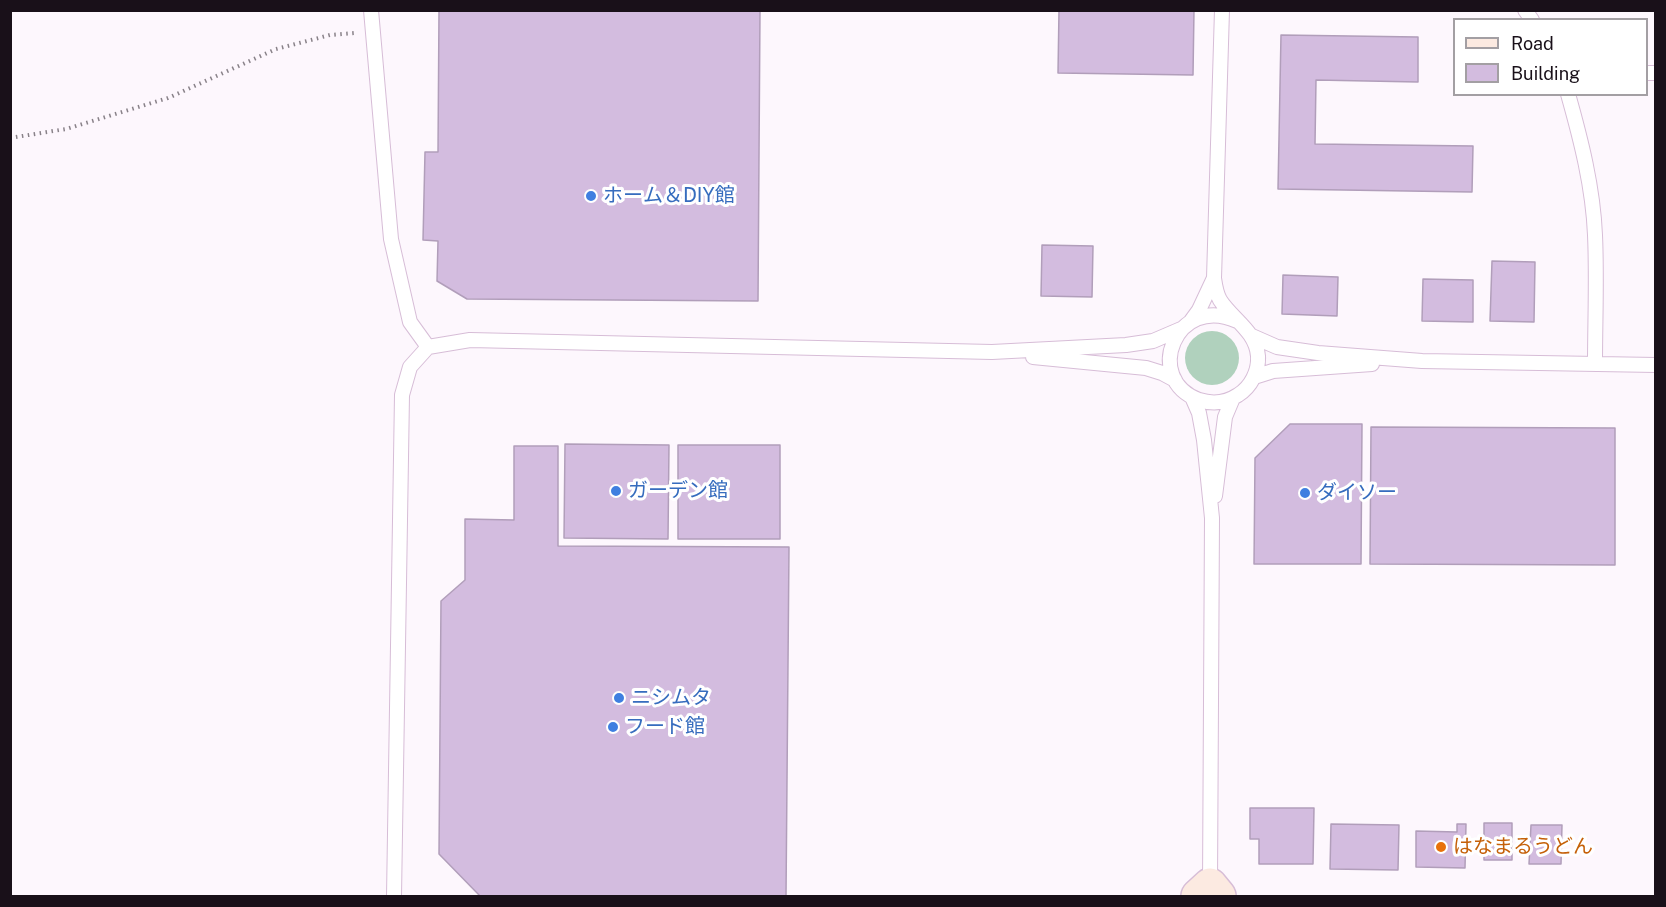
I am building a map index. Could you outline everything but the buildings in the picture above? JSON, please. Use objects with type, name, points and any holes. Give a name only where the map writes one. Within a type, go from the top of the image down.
[{"type":"lane","points":[[371,10],[391,239],[410,321],[428,347]]},
{"type":"lane","points":[[1222,10],[1214,278],[1218,297],[1252,336],[1277,347],[1318,353],[1422,361],[1656,365]]},
{"type":"lane","points":[[1569,96],[1582,142],[1595,234],[1595,364]]},
{"type":"lane","points":[[1175,380],[1170,367],[1173,340],[1199,310],[1214,278]]},
{"type":"lane","points":[[394,897],[402,395],[410,367],[428,347],[470,340],[992,352],[1126,345],[1153,341],[1202,316],[1226,316],[1237,321]]},
{"type":"lane","points":[[1252,336],[1258,357],[1254,378]]},
{"type":"lane","points":[[992,352],[1146,368],[1175,380],[1192,397],[1199,413],[1212,518],[1209,893]]},
{"type":"lane","points":[[1192,397],[1205,402],[1219,402],[1233,398],[1241,393],[1254,378],[1273,371],[1422,361]]},
{"type":"lane","points":[[1212,518],[1226,417],[1233,398]]},
{"type":"path","points":[[10,138],[66,129],[168,98],[276,49],[330,35],[373,32]]},
{"type":"green space","points":[[1212,331],[1222,333],[1231,339],[1237,348],[1239,358],[1237,368],[1231,377],[1222,383],[1212,385],[1202,383],[1193,377],[1187,368],[1185,358],[1187,348],[1193,339],[1202,333]]},
{"type":"place","name":"ホーム＆DIY館","points":[[591,196]]},
{"type":"place","name":"ガーデン館","points":[[616,491]]},
{"type":"place","name":"ダイソー","points":[[1305,493]]},
{"type":"place","name":"ニシムタ","points":[[619,698]]},
{"type":"place","name":"フード館","points":[[613,727]]},
{"type":"place","name":"はなまるうどん","points":[[1441,847]]}]
